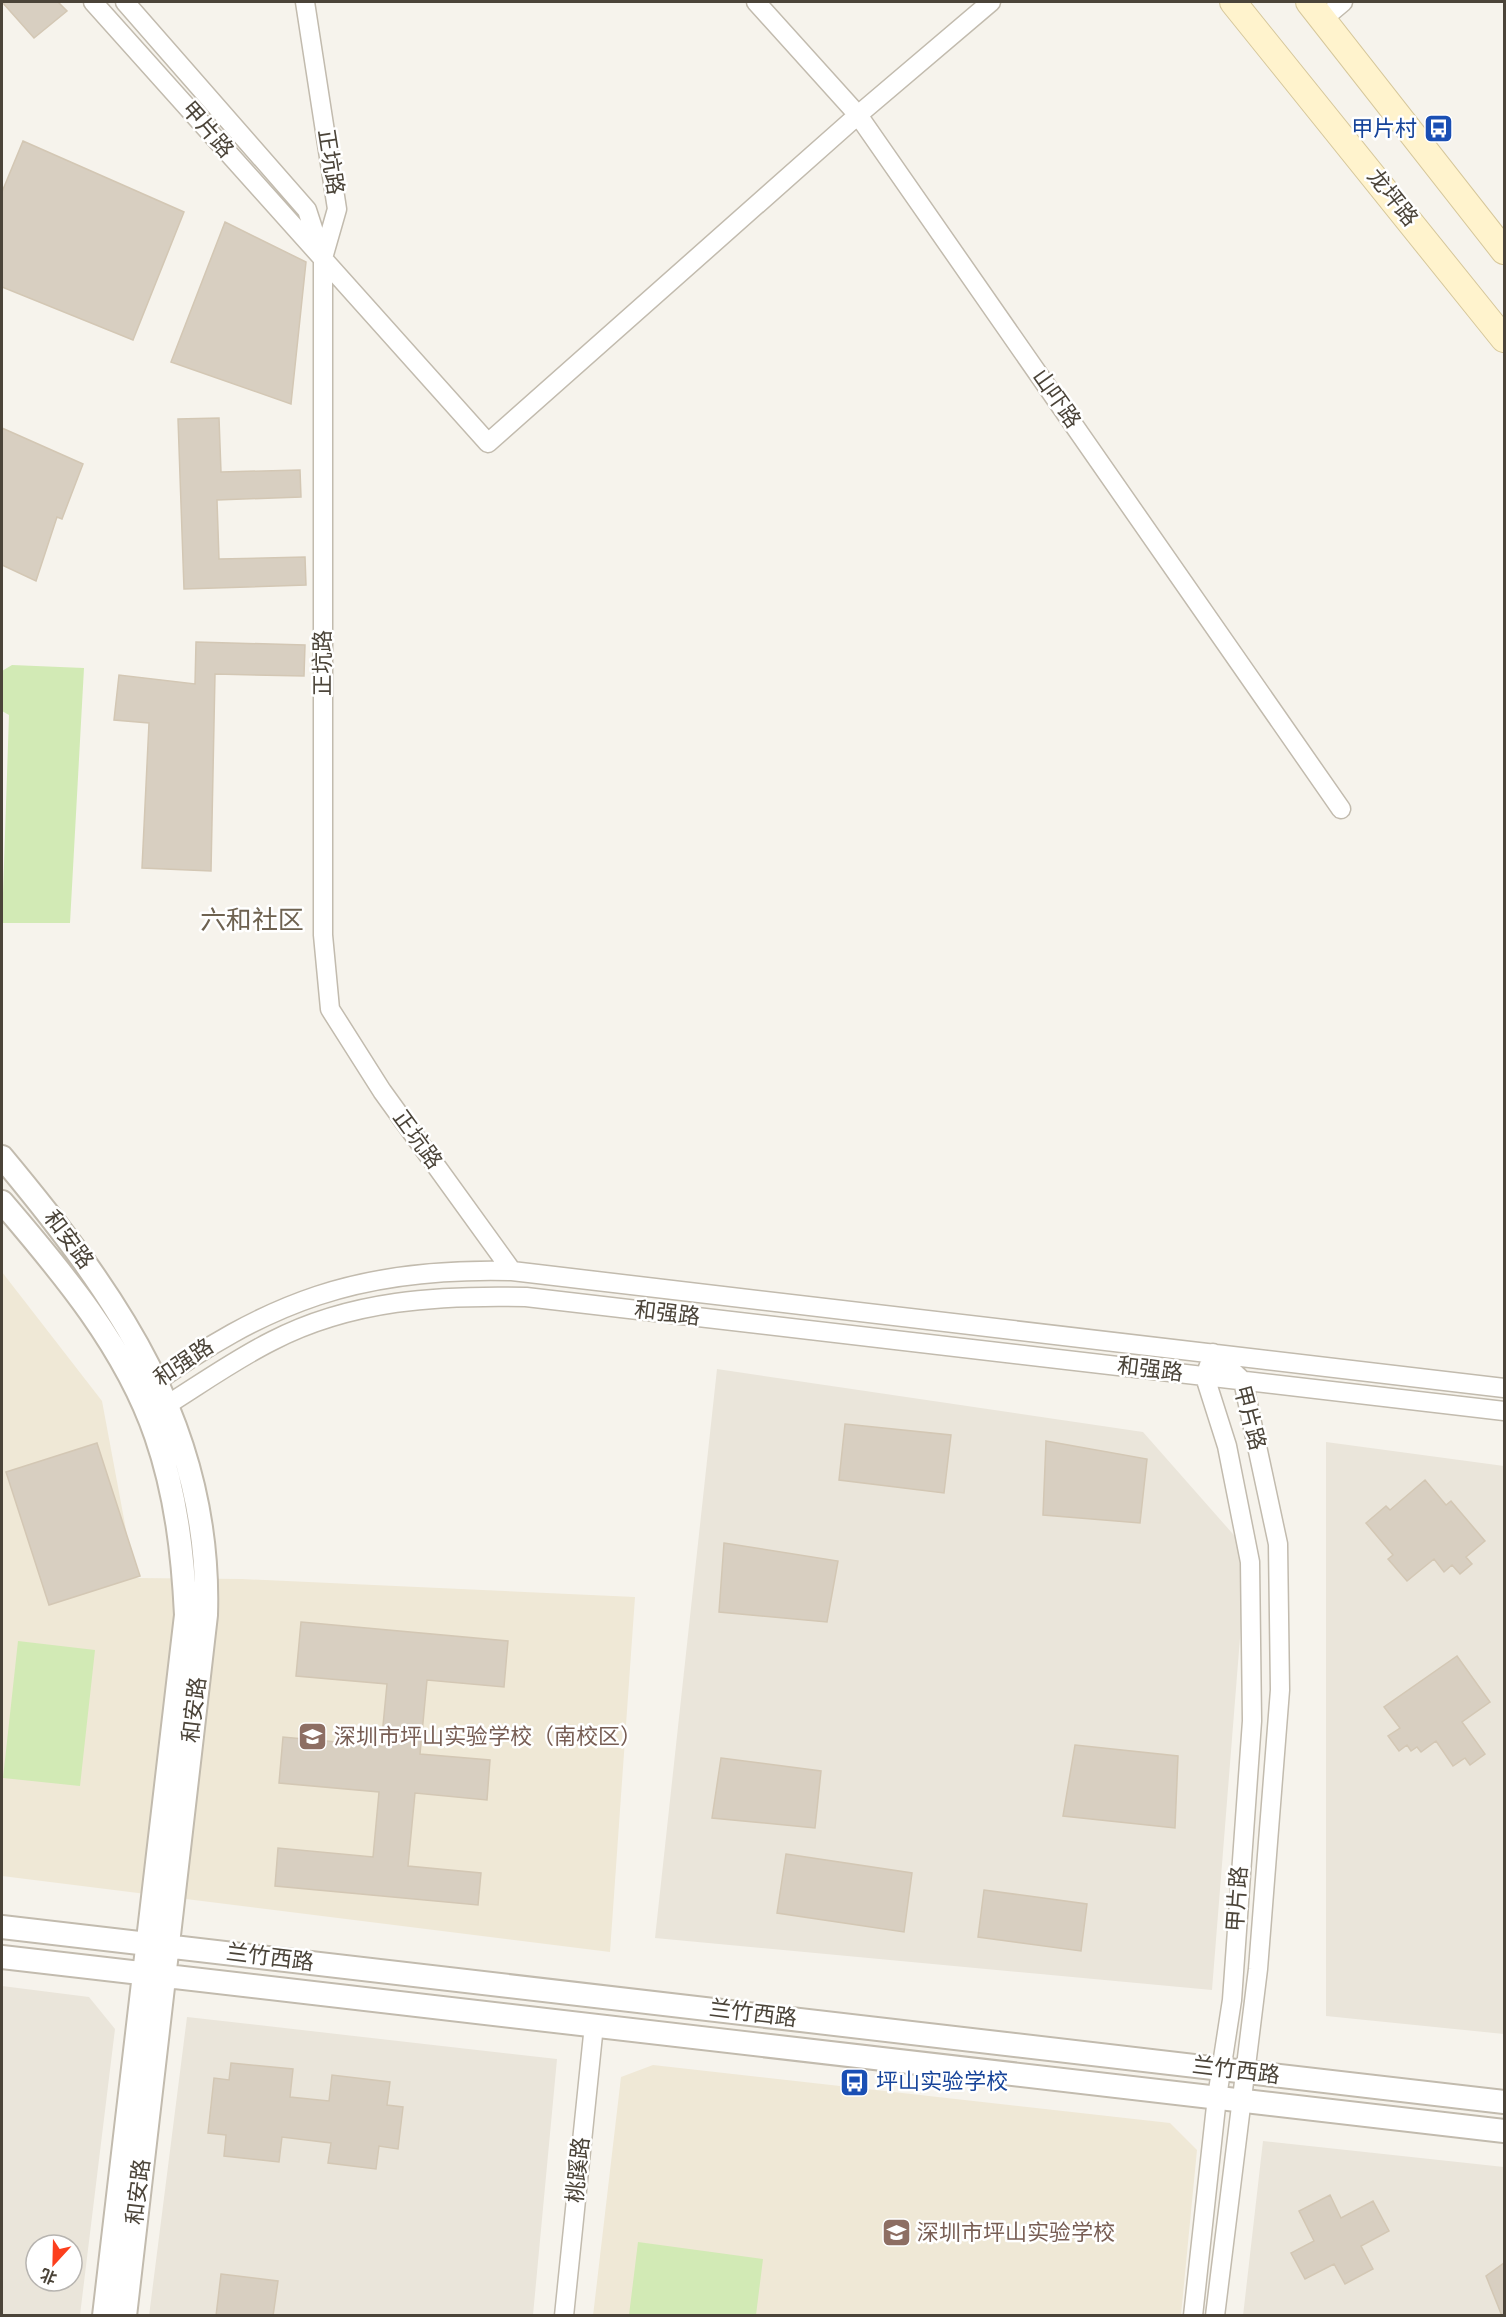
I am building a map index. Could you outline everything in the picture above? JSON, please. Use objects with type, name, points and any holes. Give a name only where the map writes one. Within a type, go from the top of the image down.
[{"type":"main road","name":"龙坪路","points":[[1233,2],[1504,339]]},
{"type":"main road","points":[[1317,10],[1504,251]]},
{"type":"street","name":"甲片路","points":[[93,2],[488,444],[858,115]]},
{"type":"street","name":"甲片路","points":[[125,2],[307,210],[323,258]]},
{"type":"street","name":"正坑路","points":[[305,2],[337,209],[323,258],[323,935],[330,1009],[382,1091],[512,1271]]},
{"type":"street","name":"山吓路","points":[[756,2],[858,115],[1341,809]]},
{"type":"street","points":[[858,115],[991,2]]},
{"type":"street","points":[[1317,10],[1343,2]]},
{"type":"street","name":"和安路","points":[[2,1157],[54,1220],[105,1289],[157,1381],[190,1478],[201,1528],[207,1587],[206,1615],[104,2316]]},
{"type":"street","name":"和安路","points":[[2,1202],[33,1238],[102,1331],[139,1394],[156,1436],[170,1483],[183,1559],[186,1615],[158,1945]]},
{"type":"street","name":"和强路","points":[[139,1394],[233,1332],[261,1317],[315,1296],[369,1281],[418,1273],[460,1270],[512,1271],[1504,1388]]},
{"type":"street","name":"和强路","points":[[139,1394],[167,1405],[255,1350],[309,1324],[352,1310],[405,1301],[460,1296],[526,1297],[1504,1412]]},
{"type":"street","points":[[102,1331],[123,1318]]},
{"type":"street","name":"甲片路","points":[[1193,2316],[1217,2097],[1232,2000],[1252,1721],[1250,1562],[1227,1446],[1205,1377],[1213,1353],[1243,1381],[1278,1544],[1280,1690],[1259,1958],[1244,2100],[1215,2316]]},
{"type":"street","name":"兰竹西路","points":[[2,1927],[1504,2102]]},
{"type":"street","name":"兰竹西路","points":[[2,1957],[1504,2130]]},
{"type":"street","name":"和安路","points":[[125,2316],[154,1974]]},
{"type":"street","name":"桃蹊路","points":[[564,2316],[594,2025]]},
{"type":"shaded area","name":"深圳市坪山实验学校（南校区）","points":[[2,1272],[102,1401],[135,1578],[242,1579],[635,1597],[610,1952],[2,1876]]},
{"type":"shaded area","points":[[717,1369],[1143,1432],[1247,1550],[1212,1990],[655,1938]]},
{"type":"shaded area","points":[[1326,1442],[1504,1466],[1504,2034],[1326,2016]]},
{"type":"shaded area","points":[[2,1986],[89,1997],[115,2029],[84,2282],[84,2233],[24,2233],[24,2293],[83,2293],[80,2315],[2,2315]]},
{"type":"shaded area","points":[[187,2017],[557,2059],[533,2315],[149,2316]]},
{"type":"shaded area","name":"深圳市坪山实验学校","points":[[653,2065],[1170,2123],[1197,2150],[1181,2315],[593,2316],[621,2077]]},
{"type":"shaded area","points":[[1263,2141],[1504,2167],[1504,2315],[1243,2316]]},
{"type":"green space","points":[[12,665],[84,668],[70,923],[2,923],[9,715],[2,711],[2,671]]},
{"type":"green space","points":[[18,1641],[95,1650],[80,1786],[3,1778]]},
{"type":"green space","points":[[638,2242],[763,2259],[756,2315],[629,2315]]},
{"type":"building","points":[[2,2],[58,2],[67,11],[34,38]]},
{"type":"building","points":[[23,141],[184,212],[133,340],[2,287],[2,192]]},
{"type":"building","points":[[225,222],[306,262],[291,404],[171,362]]},
{"type":"building","points":[[219,418],[221,472],[300,470],[301,497],[217,500],[219,559],[305,557],[306,585],[184,589],[178,419]]},
{"type":"building","points":[[2,428],[83,464],[62,519],[57,517],[36,581],[2,565]]},
{"type":"building","points":[[196,642],[305,645],[304,676],[215,674],[211,871],[142,868],[149,723],[114,720],[119,675],[195,684]]},
{"type":"building","points":[[845,1424],[951,1435],[944,1493],[839,1480]]},
{"type":"building","points":[[1046,1441],[1147,1459],[1140,1523],[1043,1515]]},
{"type":"building","points":[[97,1443],[140,1576],[49,1605],[6,1472]]},
{"type":"building","points":[[1425,1480],[1446,1505],[1451,1501],[1485,1541],[1466,1557],[1472,1564],[1460,1574],[1452,1565],[1444,1572],[1434,1559],[1407,1581],[1388,1559],[1393,1555],[1366,1523],[1386,1506],[1390,1510]]},
{"type":"building","points":[[724,1543],[838,1561],[827,1622],[719,1612]]},
{"type":"building","points":[[301,1622],[508,1641],[504,1687],[427,1680],[420,1754],[490,1760],[487,1800],[415,1793],[408,1866],[481,1873],[478,1905],[275,1886],[278,1848],[373,1857],[379,1792],[279,1783],[283,1737],[381,1746],[387,1684],[296,1676]]},
{"type":"building","points":[[1457,1656],[1490,1702],[1462,1722],[1485,1754],[1470,1765],[1465,1758],[1453,1766],[1436,1741],[1421,1752],[1417,1747],[1411,1751],[1407,1745],[1399,1751],[1388,1736],[1400,1728],[1384,1707]]},
{"type":"building","points":[[1075,1745],[1178,1756],[1175,1828],[1063,1816]]},
{"type":"building","points":[[721,1758],[821,1771],[815,1828],[712,1818]]},
{"type":"building","points":[[786,1854],[912,1873],[904,1932],[777,1913]]},
{"type":"building","points":[[984,1890],[1087,1904],[1081,1951],[978,1937]]},
{"type":"building","points":[[231,2063],[293,2069],[290,2097],[329,2101],[332,2075],[390,2082],[387,2105],[403,2107],[398,2149],[379,2146],[376,2169],[328,2163],[331,2143],[282,2137],[279,2162],[224,2156],[226,2135],[208,2133],[214,2078],[229,2080]]},
{"type":"building","points":[[1330,2195],[1341,2218],[1373,2201],[1389,2231],[1361,2246],[1373,2269],[1345,2284],[1334,2264],[1305,2279],[1291,2253],[1314,2241],[1299,2211]]},
{"type":"building","points":[[1504,2263],[1504,2316],[1502,2316],[1486,2276]]},
{"type":"building","points":[[221,2274],[278,2281],[273,2316],[216,2316]]},
{"type":"place","name":"甲片村","points":[[1438,129]]},
{"type":"place","name":"深圳市坪山实验学校（南校区）","points":[[313,1737]]},
{"type":"place","name":"坪山实验学校","points":[[855,2082]]},
{"type":"place","name":"深圳市坪山实验学校","points":[[896,2233]]},
{"type":"district","name":"六和社区","points":[[252,921]]}]
